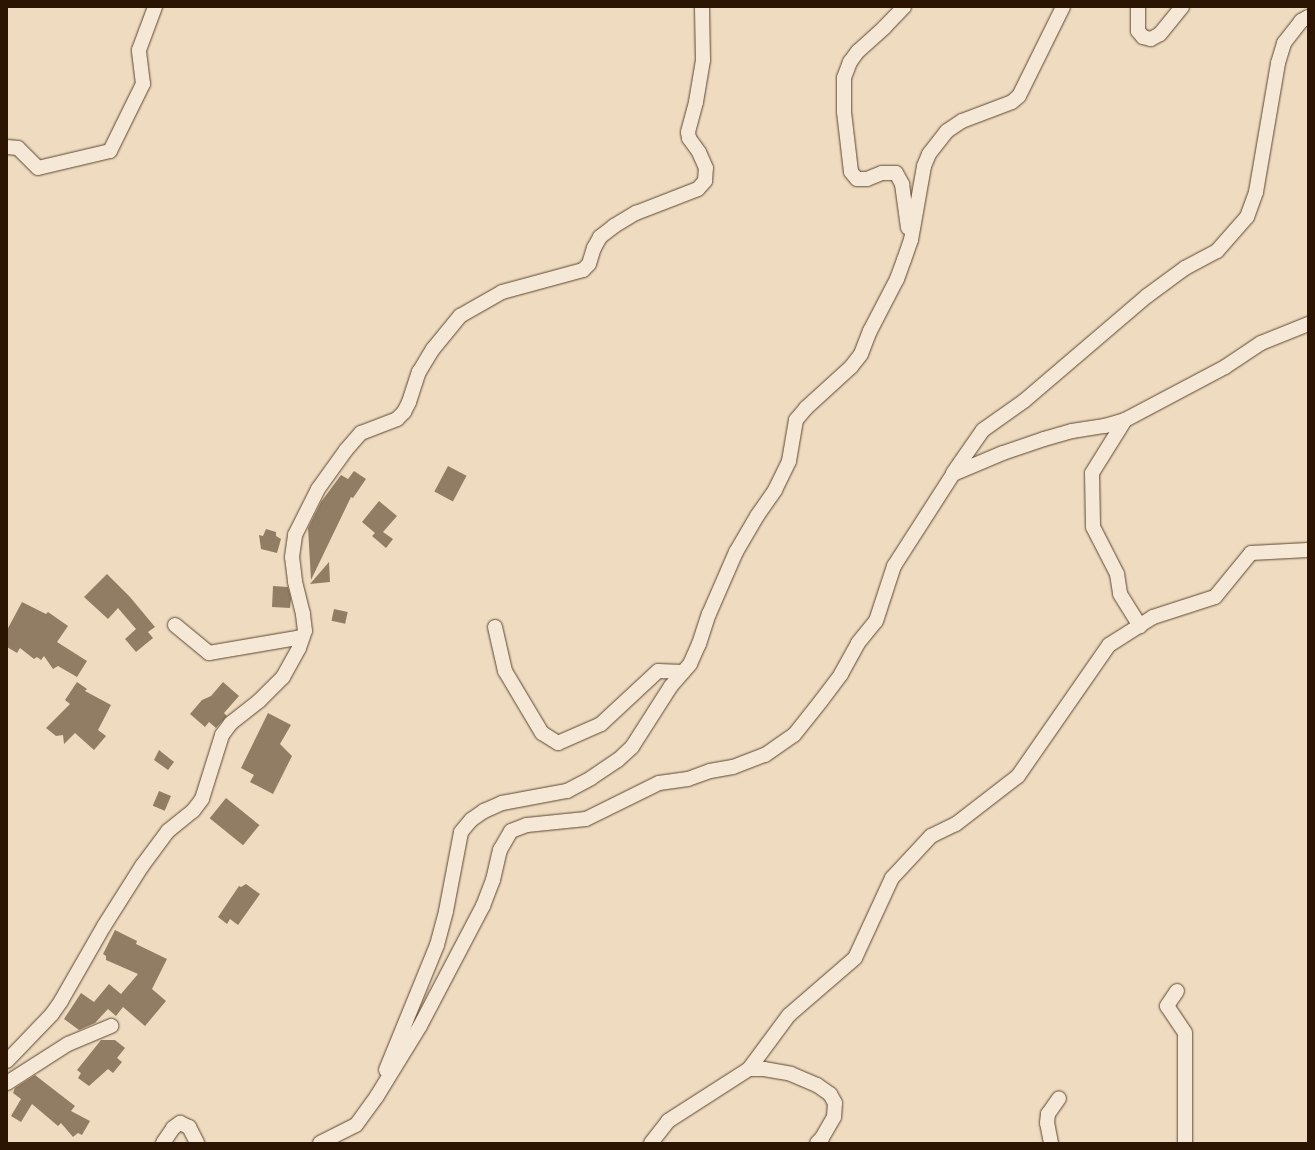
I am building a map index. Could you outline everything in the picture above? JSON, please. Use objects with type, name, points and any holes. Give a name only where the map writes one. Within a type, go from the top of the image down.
[{"type":"street","points":[[7,147],[18,148],[38,168],[110,151],[142,84],[138,50],[155,7]]},
{"type":"street","points":[[7,1061],[52,1014],[104,926],[142,866],[168,831],[193,811],[202,799],[222,735],[231,723],[259,701],[282,677],[305,631],[292,557],[295,534],[318,489],[346,450],[361,433],[397,419],[404,412],[410,402],[420,372],[432,349],[460,316],[502,292],[583,270],[589,264],[594,248],[600,237],[614,226],[636,213],[698,189],[705,181],[706,168],[700,152],[689,138],[688,132],[696,102],[703,60],[702,7]]},
{"type":"street","points":[[904,7],[858,51],[850,62],[844,78],[844,112],[851,172],[857,179],[867,179],[882,173],[896,173],[902,184],[910,240]]},
{"type":"street","points":[[376,1096],[437,945],[446,911],[461,832],[471,820],[484,811],[502,804],[568,791],[618,760],[632,747],[648,725],[660,702],[690,664],[699,644],[709,614],[736,552],[757,516],[775,490],[789,461],[796,420],[806,408],[851,367],[861,354],[878,312],[897,279],[910,240],[924,166],[929,154],[947,131],[962,121],[1012,102],[1019,96],[1063,7]]},
{"type":"street","points":[[1138,7],[1138,31],[1143,37],[1151,39],[1160,34],[1182,7]]},
{"type":"street","points":[[320,1143],[356,1125],[420,1026],[483,906],[493,880],[500,850],[511,831],[527,824],[586,818],[659,783],[688,779],[710,771],[733,767],[765,755],[794,735],[821,701],[840,674],[858,643],[876,621],[894,566],[983,430],[1024,401],[1147,296],[1185,268],[1217,251],[1247,217],[1256,192],[1278,63],[1284,43],[1301,21],[1308,17]]},
{"type":"street","points":[[953,474],[1003,453],[1044,439],[1072,431],[1105,426],[1126,420],[1225,367],[1261,343],[1308,324]]},
{"type":"street","points":[[1126,420],[1092,473],[1092,527],[1117,574],[1120,594],[1140,626]]},
{"type":"street","points":[[651,1143],[668,1121],[749,1070],[789,1015],[855,958],[892,878],[931,836],[956,824],[1018,776],[1109,645],[1153,617],[1215,597],[1252,553],[1308,550]]},
{"type":"street","points":[[175,625],[208,653],[303,637]]},
{"type":"street","points":[[495,627],[505,671],[542,733],[558,742],[601,724],[658,672],[683,672]]},
{"type":"street","points":[[1177,991],[1167,1006],[1185,1033],[1185,1143]]},
{"type":"street","points":[[7,1083],[68,1044],[111,1026]]},
{"type":"street","points":[[749,1070],[764,1069],[791,1074],[817,1085],[830,1094],[835,1103],[834,1117],[822,1138],[817,1143]]},
{"type":"street","points":[[1051,1143],[1047,1123],[1048,1114],[1059,1098]]},
{"type":"street","points":[[163,1143],[173,1128],[180,1123],[189,1127],[197,1143]]},
{"type":"building","points":[[448,466],[467,476],[453,501],[434,492]]},
{"type":"building","points":[[354,471],[366,479],[353,498],[351,497],[311,580],[308,528],[321,502],[341,475],[348,479]]},
{"type":"building","points":[[379,501],[397,516],[383,532],[393,539],[386,548],[372,536],[375,533],[362,522]]},
{"type":"building","points":[[266,529],[276,532],[276,536],[281,539],[277,553],[261,549],[259,535],[263,536]]},
{"type":"building","points":[[329,562],[330,582],[310,584]]},
{"type":"building","points":[[107,574],[130,597],[155,627],[148,632],[153,638],[136,652],[125,639],[136,629],[118,608],[108,619],[84,597]]},
{"type":"building","points":[[273,586],[288,587],[291,599],[290,608],[272,607]]},
{"type":"building","points":[[22,602],[46,614],[48,612],[68,626],[57,642],[87,661],[77,677],[58,666],[53,669],[44,656],[41,660],[37,657],[34,659],[20,648],[17,653],[7,647],[7,630]]},
{"type":"building","points":[[334,609],[348,612],[345,624],[332,621]]},
{"type":"building","points":[[77,682],[87,689],[85,691],[111,705],[98,730],[106,736],[94,750],[75,733],[64,744],[63,735],[56,736],[46,728],[70,704],[65,700]]},
{"type":"building","points":[[223,682],[239,696],[224,713],[227,716],[216,728],[209,722],[205,727],[190,714],[202,700],[211,696]]},
{"type":"building","points":[[268,713],[291,725],[280,744],[292,756],[273,794],[250,782],[254,775],[241,768]]},
{"type":"building","points":[[159,750],[174,762],[168,770],[154,760]]},
{"type":"building","points":[[159,791],[171,796],[165,811],[153,806]]},
{"type":"building","points":[[226,798],[259,825],[243,845],[210,818]]},
{"type":"building","points":[[246,884],[260,894],[238,925],[230,919],[227,924],[218,917],[239,886],[241,887]]},
{"type":"building","points":[[115,930],[137,941],[136,944],[167,959],[152,989],[166,1001],[145,1026],[123,1007],[116,1016],[108,1009],[95,1023],[79,1030],[64,1019],[81,993],[94,1002],[109,984],[121,994],[138,974],[106,960],[106,956],[103,954]]},
{"type":"building","points":[[101,1040],[115,1040],[125,1048],[117,1058],[122,1062],[113,1073],[108,1069],[89,1086],[78,1078],[81,1073],[77,1070]]},
{"type":"building","points":[[35,1075],[75,1106],[71,1111],[90,1121],[82,1135],[78,1133],[73,1137],[61,1123],[58,1126],[32,1104],[21,1122],[11,1116],[21,1099],[13,1093],[15,1088]]}]
